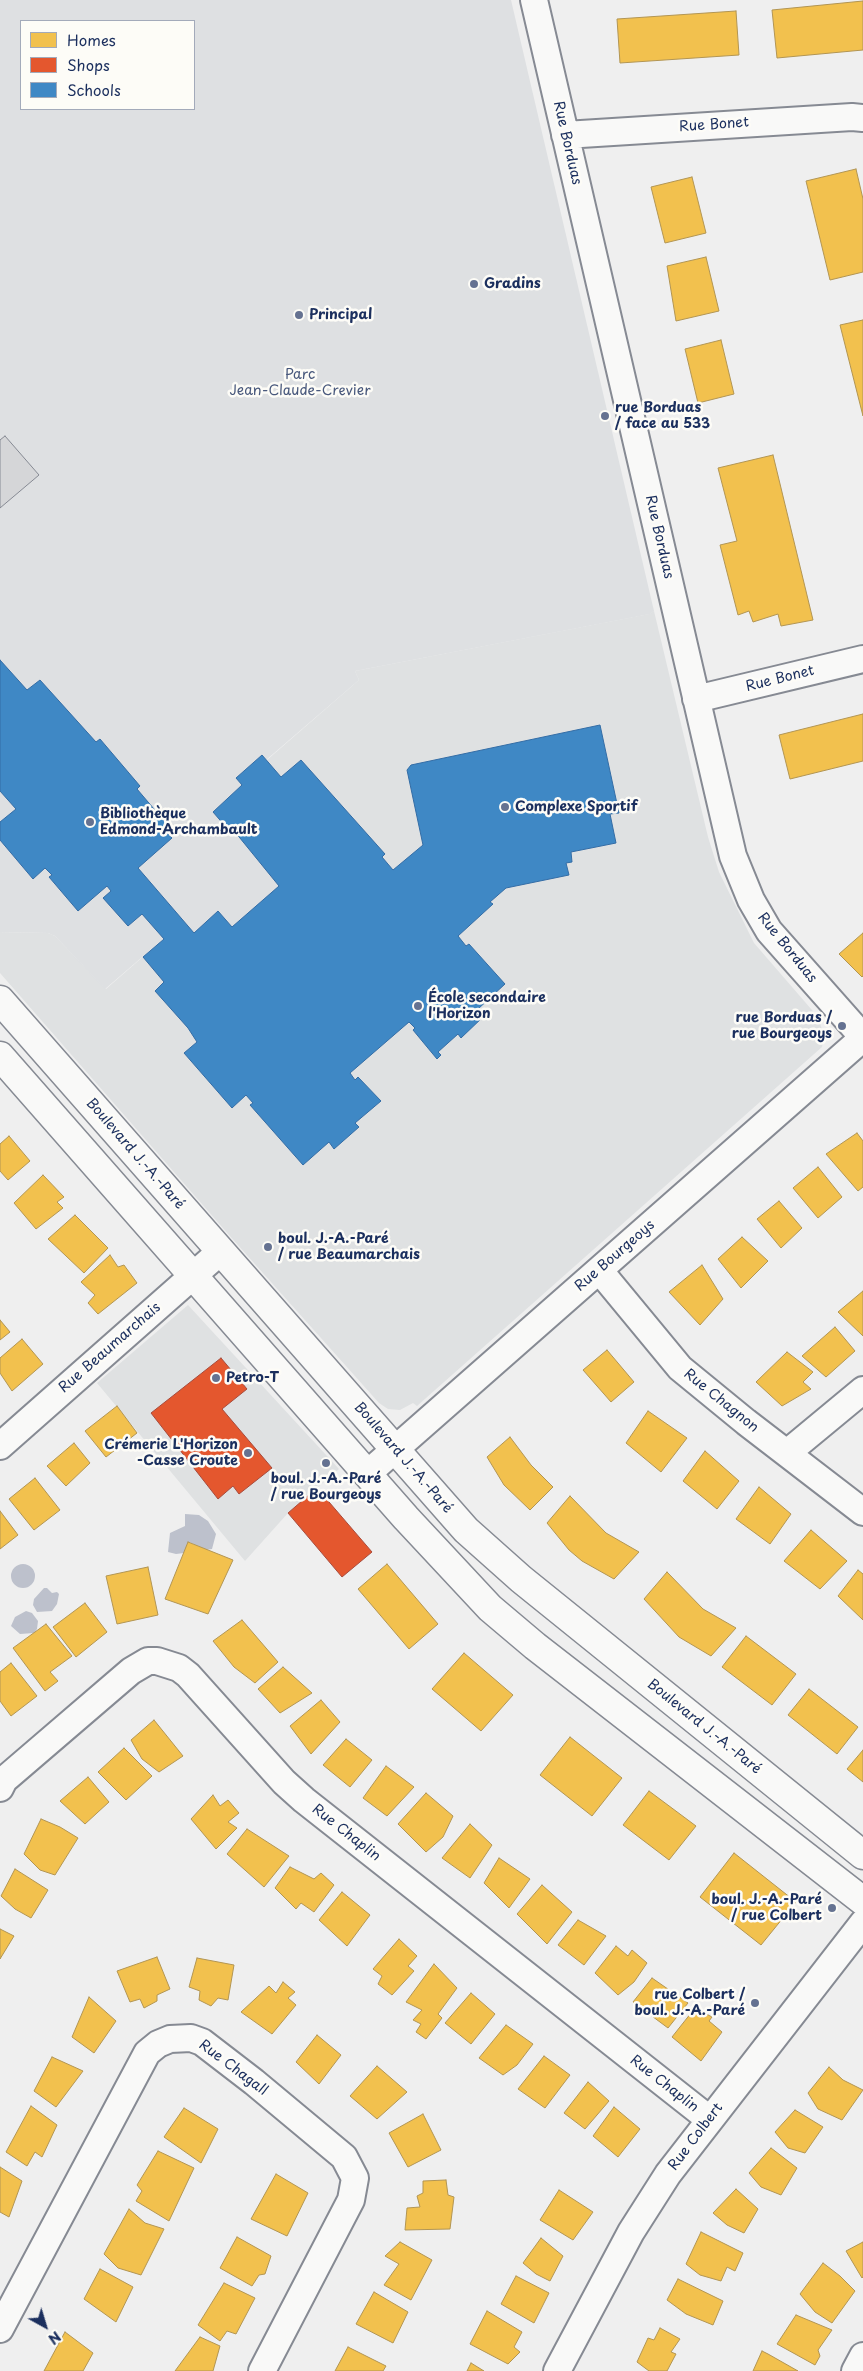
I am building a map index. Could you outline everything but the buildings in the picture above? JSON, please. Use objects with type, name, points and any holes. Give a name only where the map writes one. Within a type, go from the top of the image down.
[{"type":"street","name":"Rue Borduas","points":[[534,0],[733,856],[759,916],[863,1037]]},
{"type":"street","name":"Rue Bonet","points":[[566,134],[852,117],[863,118]]},
{"type":"street","name":"Rue Bonet","points":[[696,699],[863,659]]},
{"type":"street","name":"Boulevard J.-A.-Paré","points":[[0,1000],[466,1530],[520,1579],[863,1855]]},
{"type":"street","name":"Rue Bourgeoys","points":[[366,1474],[863,1037]]},
{"type":"street","points":[[0,1056],[366,1474],[490,1608],[535,1646],[863,1901]]},
{"type":"street","name":"Rue Beaumarchais","points":[[1,1442],[221,1251]]},
{"type":"street","name":"Rue Chagnon","points":[[599,1270],[680,1368],[863,1512]]},
{"type":"street","points":[[787,1453],[863,1390]]},
{"type":"street","name":"Rue Chaplin","points":[[1,1781],[131,1671],[148,1661],[157,1661],[178,1668],[188,1675],[284,1782],[304,1800],[709,2120]]},
{"type":"street","name":"Rue Colbert","points":[[557,2371],[631,2232],[668,2174],[863,1923]]},
{"type":"street","name":"Rue Chagall","points":[[0,2329],[147,2053],[158,2044],[170,2039],[191,2038],[202,2042],[254,2082],[344,2157],[355,2178],[352,2200],[262,2371]]},
{"type":"street","points":[[855,2371],[863,2356]]},
{"type":"shaded area","name":"École secondaire l'Horizon","points":[[654,611],[708,837],[719,872],[754,943],[818,1017],[824,1036],[822,1047],[417,1406],[413,1403],[400,1410],[388,1409],[379,1403],[229,1235],[0,973],[0,932],[48,933],[55,936],[106,989],[184,921],[218,911],[278,886],[213,812],[242,785],[236,778],[262,755],[267,760],[359,680],[355,671],[649,614]]},
{"type":"shaded area","points":[[188,1305],[339,1469],[288,1513],[245,1561],[97,1383]]},
{"type":"shaded area","points":[[185,1514],[199,1515],[208,1521],[216,1534],[212,1549],[206,1550],[189,1542],[184,1553],[168,1552],[170,1533],[185,1526]]},
{"type":"shaded area","points":[[23,1564],[28,1565],[34,1571],[34,1581],[28,1587],[23,1588],[18,1587],[12,1581],[11,1576],[12,1571],[18,1565]]},
{"type":"shaded area","points":[[44,1588],[47,1588],[52,1593],[57,1592],[59,1594],[57,1604],[52,1611],[37,1612],[33,1605],[34,1599]]},
{"type":"shaded area","points":[[26,1611],[32,1613],[38,1621],[37,1629],[34,1633],[20,1634],[11,1626],[15,1617]]},
{"type":"green space","name":"Parc Jean-Claude-Crevier","points":[[0,0],[511,0],[654,611],[650,614],[355,671],[359,680],[266,760],[262,755],[236,778],[242,785],[214,812],[279,886],[232,927],[218,911],[194,933],[184,921],[105,989],[55,936],[48,933],[0,932]]},
{"type":"place","name":"Gradins","points":[[474,284]]},
{"type":"place","name":"Principal","points":[[299,315]]},
{"type":"place","name":"rue Borduas / face au 533","points":[[605,416]]},
{"type":"place","name":"Complexe Sportif","points":[[505,807]]},
{"type":"place","name":"Bibliothèque Edmond-Archambault","points":[[90,822]]},
{"type":"place","name":"École secondaire l'Horizon","points":[[418,1006]]},
{"type":"place","name":"rue Borduas / rue Bourgeoys","points":[[842,1026]]},
{"type":"place","name":"boul. J.-A.-Paré / rue Beaumarchais","points":[[268,1247]]},
{"type":"place","name":"Petro-T","points":[[216,1378]]},
{"type":"place","name":"Crémerie L'Horizon -Casse Croute","points":[[248,1453]]},
{"type":"place","name":"boul. J.-A.-Paré / rue Bourgeoys","points":[[326,1463]]},
{"type":"place","name":"boul. J.-A.-Paré / rue Colbert","points":[[832,1908]]},
{"type":"place","name":"rue Colbert / boul. J.-A.-Paré","points":[[755,2003]]}]
